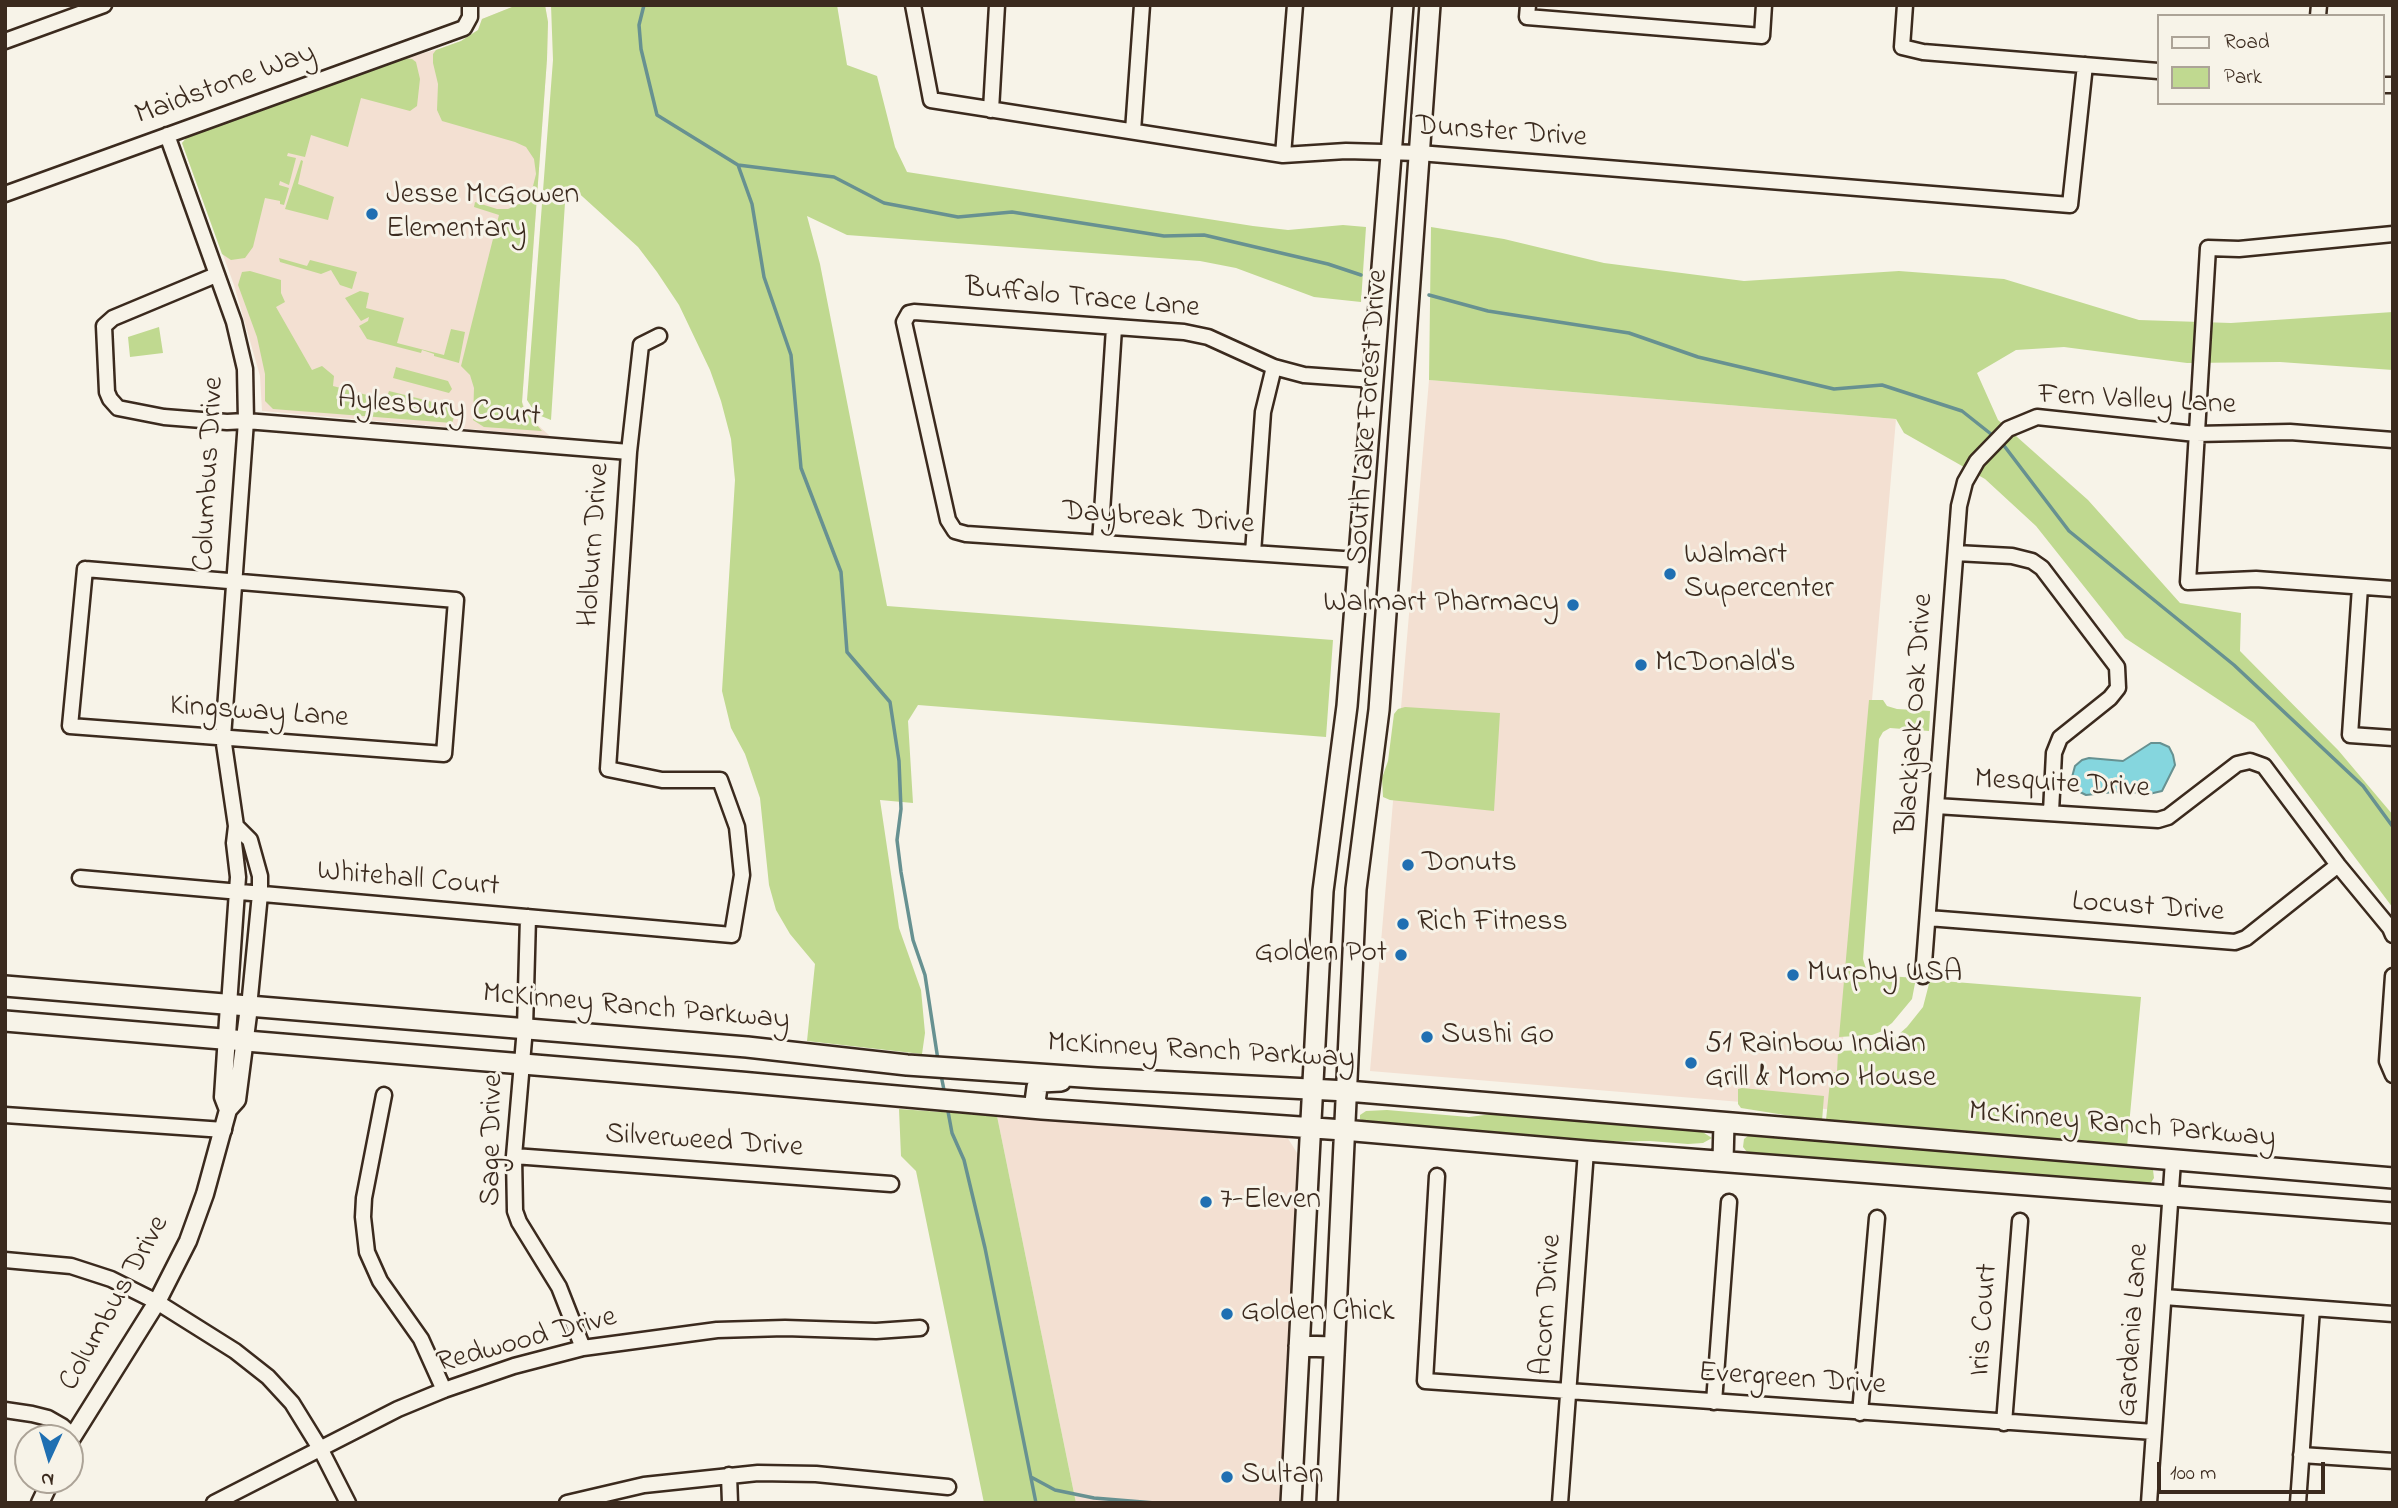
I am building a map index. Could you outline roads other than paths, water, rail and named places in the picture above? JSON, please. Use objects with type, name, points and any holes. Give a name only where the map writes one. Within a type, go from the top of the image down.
[{"type":"main road","name":"South Lake Forest Drive","points":[[1313,1089],[1323,891],[1349,687],[1403,5]]},
{"type":"main road","name":"South Lake Forest Drive","points":[[1327,1503],[1356,889],[1381,690],[1430,5]]},
{"type":"main road","points":[[1374,380],[1402,383]]},
{"type":"main road","points":[[1349,687],[1381,690]]},
{"type":"main road","name":"McKinney Ranch Parkway","points":[[5,986],[747,1047],[906,1065],[1347,1091],[2393,1178]]},
{"type":"main road","name":"McKinney Ranch Parkway","points":[[5,1021],[1042,1109],[1343,1130],[2393,1213]]},
{"type":"main road","points":[[1042,1109],[1034,1098],[1041,1082],[1097,1078]]},
{"type":"main road","points":[[1291,1503],[1313,1089]]},
{"type":"main road","points":[[1723,1161],[1724,1123]]},
{"type":"main road","points":[[1299,1346],[1334,1348]]},
{"type":"street","points":[[5,41],[104,5]]},
{"type":"street","name":"Maidstone Way","points":[[5,194],[464,28],[470,18],[470,5]]},
{"type":"street","name":"Dunster Drive","points":[[913,5],[931,100],[1283,155],[1346,151],[1419,153],[2070,205],[2085,65]]},
{"type":"street","points":[[991,110],[997,5]]},
{"type":"street","points":[[1133,131],[1142,5]]},
{"type":"street","points":[[1283,155],[1295,5]]},
{"type":"street","points":[[1528,11],[1762,36],[1764,5]]},
{"type":"street","points":[[1905,5],[1902,47],[1923,52],[2156,71]]},
{"type":"street","name":"Columbus Drive","points":[[80,1424],[157,1301],[188,1241],[205,1194],[228,1110],[237,1100],[236,1040],[229,1005],[238,892],[234,843],[236,826],[223,737],[246,421],[246,369],[234,322],[167,135]]},
{"type":"street","points":[[2393,234],[2239,249],[2208,248],[2188,582],[2256,579],[2393,589]]},
{"type":"street","name":"Aylesbury Court","points":[[216,275],[113,318],[104,326],[107,392],[113,404],[126,411],[164,417],[246,421],[629,452]]},
{"type":"street","name":"Buffalo Trace Lane","points":[[955,531],[945,507],[904,328],[905,317],[914,312],[1184,332],[1208,337],[1274,367],[1304,375],[1374,380]]},
{"type":"street","points":[[1100,543],[1114,328]]},
{"type":"street","name":"Holburn Drive","points":[[659,337],[640,345],[629,452],[608,769],[662,780],[720,780],[737,827],[742,875],[732,935]]},
{"type":"street","points":[[1253,553],[1263,412],[1274,367]]},
{"type":"street","name":"Fern Valley Lane","points":[[1977,461],[2008,429],[2037,417],[2196,435],[2290,432],[2393,440]]},
{"type":"street","name":"Blackjack Oak Drive","points":[[1923,976],[1958,506],[1965,482],[1977,461]]},
{"type":"street","name":"Daybreak Drive","points":[[955,531],[966,534],[1358,560]]},
{"type":"street","points":[[1956,553],[2012,556],[2032,561],[2042,568],[2117,667],[2118,688],[2110,698],[2060,738],[2054,753],[2051,813]]},
{"type":"street","name":"Kingsway Lane","points":[[85,569],[234,581],[456,600],[444,754],[70,726],[85,569]]},
{"type":"street","points":[[2360,587],[2350,735],[2393,738]]},
{"type":"street","name":"Mesquite Drive","points":[[1936,806],[2158,820],[2168,817],[2237,764],[2250,761],[2264,766],[2338,865]]},
{"type":"street","name":"Columbus Drive","points":[[236,826],[250,840],[260,876],[249,1007],[236,1040]]},
{"type":"street","points":[[2338,865],[2393,935]]},
{"type":"street","name":"Locust Drive","points":[[1928,918],[2235,942],[2246,938],[2338,865]]},
{"type":"street","name":"Whitehall Court","points":[[80,878],[732,935]]},
{"type":"street","name":"Sage Drive","points":[[528,917],[525,1028],[513,1193],[519,1222],[555,1279],[583,1348]]},
{"type":"street","points":[[2392,1074],[2386,1061],[2393,976]]},
{"type":"street","points":[[384,1096],[364,1198],[367,1252],[380,1281],[425,1346],[444,1390]]},
{"type":"street","points":[[5,1115],[224,1130]]},
{"type":"street","name":"Acorn Drive","points":[[1560,1503],[1586,1151]]},
{"type":"street","name":"Silverweed Drive","points":[[514,1156],[891,1184]]},
{"type":"street","name":"Gardenia Lane","points":[[2149,1503],[2173,1161]]},
{"type":"street","name":"Evergreen Drive","points":[[1437,1176],[1425,1381],[2154,1432]]},
{"type":"street","points":[[1714,1402],[1729,1202]]},
{"type":"street","points":[[1860,1413],[1877,1218]]},
{"type":"street","name":"Iris Court","points":[[2004,1423],[2020,1221]]},
{"type":"street","points":[[5,1260],[86,1270],[124,1284],[157,1301],[235,1351],[268,1377],[292,1404],[321,1450],[348,1503]]},
{"type":"street","points":[[2164,1297],[2393,1314]]},
{"type":"street","points":[[2298,1503],[2312,1308]]},
{"type":"street","name":"Redwood Drive","points":[[214,1503],[391,1413],[444,1390],[514,1366],[583,1348],[717,1330],[785,1328],[876,1331],[920,1328]]},
{"type":"street","points":[[5,1410],[32,1414],[58,1424]]},
{"type":"street","points":[[2301,1455],[2393,1461]]},
{"type":"street","points":[[568,1503],[644,1485],[729,1475],[816,1474],[948,1487]]},
{"type":"street","points":[[729,1475],[730,1503]]},
{"type":"water","points":[[2151,743],[2169,747],[2173,755],[2175,765],[2162,791],[2149,794],[2123,791],[2086,795],[2074,789],[2072,777],[2075,766],[2082,760],[2089,758],[2123,761]]},
{"type":"waterway","points":[[644,5],[639,25],[641,49],[657,115],[738,165],[834,177],[884,203],[958,217],[1012,212],[1164,236],[1204,235],[1328,264],[1361,275]]},
{"type":"waterway","points":[[738,165],[752,204],[764,277],[791,355],[801,468],[841,572],[847,652],[890,702],[899,761],[901,809],[897,840],[901,872],[913,940],[925,975],[938,1060]]},
{"type":"waterway","points":[[1429,295],[1488,311],[1629,333],[1698,357],[1834,389],[1882,385],[1962,411],[1996,438]]},
{"type":"waterway","points":[[2002,443],[2069,531],[2234,665],[2363,786],[2393,827]]},
{"type":"waterway","points":[[941,1075],[945,1095]]},
{"type":"waterway","points":[[947,1106],[952,1133],[964,1160],[985,1248],[1036,1503]]},
{"type":"waterway","points":[[1031,1477],[1055,1490],[1094,1498],[1155,1503]]},
{"type":"place","name":"Jesse McGowen Elementary","points":[[372,214]]},
{"type":"place","name":"Walmart Supercenter","points":[[1670,574]]},
{"type":"place","name":"Walmart Pharmacy","points":[[1573,605]]},
{"type":"place","name":"McDonald's","points":[[1641,665]]},
{"type":"place","name":"Donuts","points":[[1408,865]]},
{"type":"place","name":"Rich Fitness","points":[[1403,924]]},
{"type":"place","name":"Golden Pot","points":[[1401,955]]},
{"type":"place","name":"Murphy USA","points":[[1793,975]]},
{"type":"place","name":"Sushi Go","points":[[1427,1037]]},
{"type":"place","name":"51 Rainbow Indian Grill & Momo House","points":[[1691,1063]]},
{"type":"place","name":"7-Eleven","points":[[1206,1202]]},
{"type":"place","name":"Golden Chick","points":[[1227,1314]]},
{"type":"place","name":"Sultan","points":[[1227,1477]]}]
